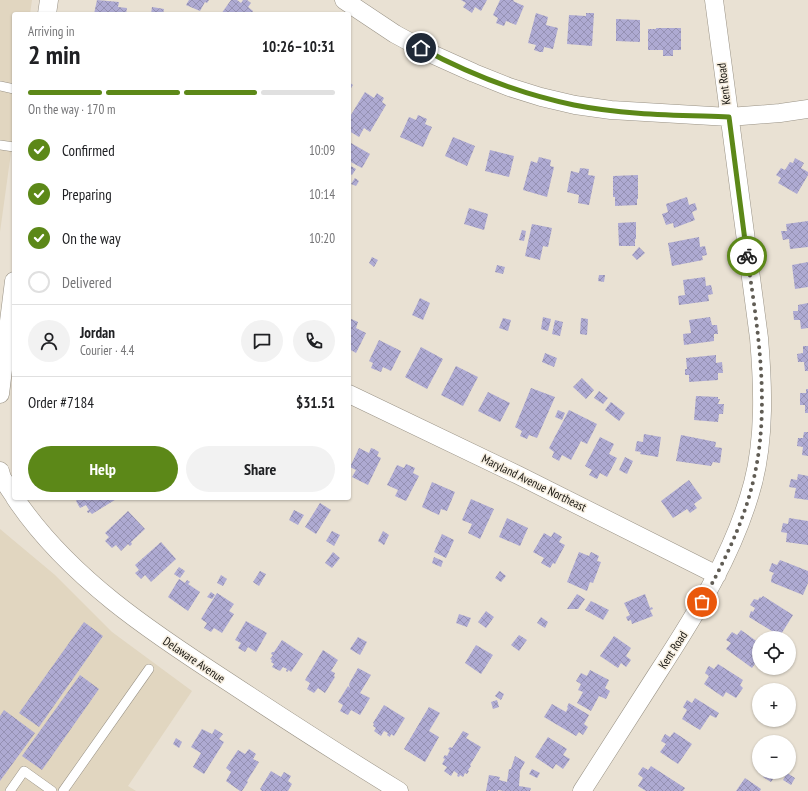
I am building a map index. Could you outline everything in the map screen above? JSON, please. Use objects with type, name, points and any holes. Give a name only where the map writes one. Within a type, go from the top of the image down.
[{"type":"street","points":[[47,12],[49,0]]},
{"type":"street","points":[[344,0],[395,34],[434,55],[509,87],[541,97],[575,105],[611,110],[729,117],[808,109]]},
{"type":"street","name":"Kent Road","points":[[582,791],[687,629],[717,575],[738,530],[753,482],[760,438],[762,411],[761,367],[714,0]]},
{"type":"street","points":[[0,394],[5,312],[12,288]]},
{"type":"street","name":"Maryland Avenue Northeast","points":[[351,395],[518,474],[717,575]]},
{"type":"street","name":"Delaware Avenue","points":[[1,477],[12,493]]},
{"type":"street","name":"Delaware Avenue","points":[[17,500],[46,538],[77,570],[109,598],[148,628],[311,737],[399,791]]},
{"type":"lane","points":[[0,86],[12,89]]},
{"type":"lane","points":[[0,145],[12,148]]},
{"type":"lane","points":[[63,791],[149,669]]},
{"type":"lane","points":[[10,791],[24,771],[52,791]]},
{"type":"shaded area","points":[[0,0],[32,0],[30,12],[12,12],[12,145],[0,232]]},
{"type":"shaded area","points":[[0,529],[55,575],[112,632],[192,691],[128,786],[136,791],[0,791]]},
{"type":"building","points":[[97,0],[119,2],[118,7],[127,8],[126,12],[94,12]]},
{"type":"building","points":[[189,0],[209,0],[207,3],[205,2],[200,11],[186,5]]},
{"type":"building","points":[[231,0],[237,0],[241,3],[243,0],[247,0],[251,3],[248,7],[253,11],[252,12],[222,12]]},
{"type":"building","points":[[461,0],[487,0],[481,11],[475,7],[472,13],[463,7],[466,3]]},
{"type":"building","points":[[500,0],[514,0],[513,1],[524,6],[516,25],[506,21],[504,26],[496,23],[498,18],[493,15]]},
{"type":"building","points":[[152,7],[164,9],[163,12],[151,12]]},
{"type":"building","points":[[536,13],[548,17],[546,25],[558,28],[553,49],[544,47],[543,52],[540,52],[534,50],[536,45],[528,43]]},
{"type":"building","points":[[586,13],[594,13],[592,46],[567,44],[569,15],[586,16]]},
{"type":"building","points":[[616,19],[640,20],[640,42],[616,41]]},
{"type":"building","points":[[681,28],[681,50],[673,50],[673,56],[663,56],[663,50],[648,50],[648,29]]},
{"type":"building","points":[[365,92],[374,98],[377,93],[384,98],[382,102],[386,105],[370,132],[364,128],[359,137],[351,132],[351,115]]},
{"type":"building","points":[[418,115],[427,119],[425,124],[432,127],[423,147],[400,137],[409,117],[416,120]]},
{"type":"building","points":[[453,137],[475,146],[467,166],[445,156]]},
{"type":"building","points":[[351,143],[370,154],[362,168],[351,162]]},
{"type":"building","points":[[490,150],[514,156],[509,177],[485,171]]},
{"type":"building","points":[[539,157],[551,160],[550,166],[554,167],[547,197],[523,190],[531,161],[537,163]]},
{"type":"building","points":[[795,158],[804,163],[801,168],[808,172],[808,175],[797,194],[778,183],[781,178],[776,175],[781,168],[785,170],[790,162],[793,163]]},
{"type":"building","points":[[351,166],[356,169],[351,174]]},
{"type":"building","points":[[580,168],[589,169],[588,175],[595,176],[589,205],[578,203],[579,195],[567,192],[571,171],[579,173]]},
{"type":"building","points":[[638,175],[637,205],[615,206],[615,197],[613,197],[613,176]]},
{"type":"building","points":[[355,178],[359,181],[356,186],[351,184]]},
{"type":"building","points":[[687,197],[689,205],[695,203],[697,210],[692,212],[695,220],[674,228],[673,223],[666,225],[662,214],[668,212],[666,204]]},
{"type":"building","points":[[469,208],[488,214],[484,230],[464,224]]},
{"type":"building","points":[[808,221],[808,247],[790,249],[789,239],[783,240],[781,231],[787,231],[786,224]]},
{"type":"building","points":[[636,222],[635,246],[619,246],[618,223]]},
{"type":"building","points":[[532,224],[552,228],[548,247],[543,246],[540,260],[525,256]]},
{"type":"building","points":[[522,230],[526,231],[524,241],[519,240]]},
{"type":"building","points":[[699,237],[700,247],[705,246],[707,255],[702,256],[703,260],[672,266],[668,243]]},
{"type":"building","points":[[639,247],[645,253],[637,260],[632,255]]},
{"type":"building","points":[[372,257],[378,260],[374,267],[369,263]]},
{"type":"building","points":[[808,262],[808,287],[795,289],[792,265]]},
{"type":"building","points":[[497,265],[505,267],[503,274],[495,272]]},
{"type":"building","points":[[599,275],[605,275],[604,282],[598,281]]},
{"type":"building","points":[[705,277],[706,286],[711,285],[713,294],[708,295],[709,301],[679,305],[678,296],[685,295],[683,280]]},
{"type":"building","points":[[420,298],[430,303],[423,320],[412,315]]},
{"type":"building","points":[[808,303],[808,328],[801,329],[800,320],[794,320],[793,311],[798,311],[798,305]]},
{"type":"building","points":[[543,317],[551,319],[548,331],[541,329]]},
{"type":"building","points":[[710,317],[712,325],[717,325],[718,334],[714,334],[714,341],[684,345],[683,334],[691,333],[689,320]]},
{"type":"building","points":[[503,318],[511,320],[508,331],[499,328]]},
{"type":"building","points":[[581,318],[588,319],[587,335],[580,334]]},
{"type":"building","points":[[351,319],[358,322],[356,328],[366,333],[356,353],[351,350]]},
{"type":"building","points":[[555,320],[563,322],[560,336],[552,334]]},
{"type":"building","points":[[379,340],[401,351],[391,371],[383,367],[381,372],[371,368],[373,363],[369,361]]},
{"type":"building","points":[[803,346],[808,346],[808,371],[805,371],[804,362],[798,362],[797,354],[803,353]]},
{"type":"building","points":[[421,347],[443,359],[427,389],[405,377]]},
{"type":"building","points":[[545,353],[557,358],[554,367],[542,362]]},
{"type":"building","points":[[716,355],[716,363],[722,362],[723,373],[718,373],[718,380],[689,382],[689,375],[685,375],[685,369],[687,369],[686,358]]},
{"type":"building","points":[[456,366],[478,377],[463,406],[441,395]]},
{"type":"building","points":[[582,378],[594,390],[586,399],[573,387]]},
{"type":"building","points":[[531,388],[555,397],[537,438],[529,435],[527,439],[520,436],[522,431],[515,427]]},
{"type":"building","points":[[806,389],[808,389],[808,413],[805,413],[805,405],[800,405],[800,393],[806,393]]},
{"type":"building","points":[[599,391],[608,398],[603,404],[594,398]]},
{"type":"building","points":[[488,392],[510,403],[500,422],[478,411]]},
{"type":"building","points":[[696,396],[718,397],[718,399],[720,399],[718,404],[724,404],[723,414],[719,414],[718,422],[694,420]]},
{"type":"building","points":[[611,402],[625,413],[619,421],[605,410]]},
{"type":"building","points":[[558,410],[565,413],[562,420],[555,417]]},
{"type":"building","points":[[569,410],[597,424],[587,444],[581,441],[571,460],[562,455],[559,461],[552,457],[554,452],[549,448]]},
{"type":"building","points":[[804,432],[808,432],[808,456],[802,455],[803,447],[797,446],[798,438],[803,438]]},
{"type":"building","points":[[644,434],[661,437],[658,457],[640,454],[641,452],[635,451],[637,441],[643,442]]},
{"type":"building","points":[[681,435],[716,442],[715,447],[722,448],[720,463],[713,462],[711,466],[676,461]]},
{"type":"building","points":[[600,437],[614,444],[609,454],[617,458],[607,477],[600,473],[597,479],[589,475],[592,470],[585,466]]},
{"type":"building","points":[[359,448],[369,453],[371,448],[379,452],[377,456],[381,458],[368,485],[352,477],[356,470],[351,468]]},
{"type":"building","points":[[625,457],[633,461],[627,474],[619,470]]},
{"type":"building","points":[[406,464],[415,468],[413,473],[419,476],[406,501],[395,496],[398,490],[387,485],[397,465],[404,468]]},
{"type":"building","points":[[798,474],[808,476],[808,500],[794,498],[796,488],[789,487],[791,479],[797,480]]},
{"type":"building","points":[[689,480],[702,498],[694,504],[697,508],[690,513],[687,509],[673,518],[661,501]]},
{"type":"building","points":[[432,482],[455,492],[447,511],[441,509],[439,515],[422,507]]},
{"type":"building","points":[[471,499],[494,509],[480,539],[468,533],[472,524],[462,520]]},
{"type":"building","points":[[115,500],[92,514],[90,512],[88,513],[87,511],[89,510],[86,505],[80,508],[76,501]]},
{"type":"building","points":[[320,503],[331,510],[316,534],[305,527]]},
{"type":"building","points":[[294,510],[304,515],[298,525],[289,520]]},
{"type":"building","points":[[128,511],[145,529],[131,542],[132,544],[130,546],[128,544],[121,551],[116,545],[112,548],[105,541],[109,537],[105,533]]},
{"type":"building","points":[[507,518],[528,528],[520,546],[499,537]]},
{"type":"building","points":[[789,518],[808,521],[808,545],[786,542],[787,533],[781,532],[783,523],[788,524]]},
{"type":"building","points":[[332,531],[340,535],[334,546],[326,541]]},
{"type":"building","points":[[383,531],[389,535],[384,545],[378,541]]},
{"type":"building","points":[[554,532],[562,537],[559,542],[565,545],[555,564],[553,563],[550,568],[541,563],[544,558],[533,552],[544,533],[551,537]]},
{"type":"building","points":[[442,534],[454,540],[446,558],[434,552]]},
{"type":"building","points":[[161,542],[176,559],[151,582],[145,575],[141,579],[135,573],[139,570],[135,565]]},
{"type":"building","points":[[333,552],[340,558],[332,568],[325,563]]},
{"type":"building","points":[[579,552],[589,556],[591,552],[599,556],[597,561],[601,562],[593,583],[590,582],[587,591],[567,582]]},
{"type":"building","points":[[434,557],[443,561],[441,567],[432,563]]},
{"type":"building","points":[[780,560],[808,571],[808,583],[803,595],[771,582],[774,573],[769,571],[772,563],[777,565]]},
{"type":"building","points":[[179,567],[185,571],[180,578],[174,574]]},
{"type":"building","points":[[260,571],[266,574],[259,586],[253,582]]},
{"type":"building","points":[[500,571],[506,576],[501,582],[495,578]]},
{"type":"building","points":[[221,575],[227,579],[223,586],[217,583]]},
{"type":"building","points":[[179,579],[185,583],[187,580],[190,582],[188,584],[200,592],[188,611],[168,597]]},
{"type":"building","points":[[211,592],[215,595],[212,599],[207,597]]},
{"type":"building","points":[[217,593],[234,604],[229,611],[234,614],[222,633],[214,628],[211,632],[204,628],[207,623],[201,619]]},
{"type":"building","points":[[577,594],[585,599],[578,609],[567,609]]},
{"type":"building","points":[[645,594],[650,608],[652,607],[653,609],[650,610],[653,616],[632,624],[631,620],[628,621],[626,617],[630,615],[624,603]]},
{"type":"building","points":[[763,596],[793,615],[783,631],[772,631],[749,617],[751,611],[753,612],[755,608],[750,605],[754,599],[758,600],[760,597],[761,598]]},
{"type":"building","points":[[591,601],[609,610],[603,620],[585,610]]},
{"type":"building","points":[[486,611],[494,617],[486,628],[478,622]]},
{"type":"building","points":[[459,614],[471,618],[467,627],[456,623]]},
{"type":"building","points":[[541,617],[548,622],[545,628],[537,623]]},
{"type":"building","points":[[246,621],[267,633],[256,652],[248,647],[245,652],[238,648],[241,643],[235,640]]},
{"type":"building","points":[[84,622],[103,636],[39,727],[19,713]]},
{"type":"building","points":[[741,630],[752,638],[752,668],[726,649],[731,643],[726,640],[732,632],[737,635]]},
{"type":"building","points":[[519,635],[527,640],[519,651],[511,645]]},
{"type":"building","points":[[614,636],[631,648],[626,656],[631,660],[626,667],[621,663],[618,668],[600,656]]},
{"type":"building","points":[[358,637],[367,642],[360,655],[350,649]]},
{"type":"building","points":[[282,640],[303,654],[291,672],[289,670],[287,672],[287,669],[283,667],[280,671],[272,667],[274,664],[270,659],[273,655],[271,654]]},
{"type":"building","points":[[476,645],[493,655],[481,674],[465,663]]},
{"type":"building","points":[[323,650],[338,660],[331,671],[335,673],[335,677],[325,693],[318,688],[314,693],[307,689],[310,683],[305,680]]},
{"type":"building","points":[[718,664],[743,680],[740,685],[743,688],[736,698],[726,692],[723,697],[704,684],[709,676],[705,673],[708,667],[709,666],[714,669]]},
{"type":"building","points":[[358,668],[371,675],[360,693],[370,698],[360,715],[351,710],[348,715],[340,711],[343,705],[338,702],[348,686],[350,688],[349,684]]},
{"type":"building","points":[[590,670],[609,680],[605,688],[610,691],[606,699],[599,696],[591,711],[577,703],[583,692],[578,690],[581,684],[576,681],[581,673],[587,676]]},
{"type":"building","points":[[80,675],[99,689],[42,770],[22,756]]},
{"type":"building","points":[[499,691],[504,694],[501,700],[495,696]]},
{"type":"building","points":[[695,698],[719,713],[716,718],[710,715],[700,730],[682,719],[687,710],[683,707],[687,700],[692,703]]},
{"type":"building","points":[[497,700],[499,707],[493,709],[491,702]]},
{"type":"building","points":[[569,703],[589,715],[584,724],[588,727],[583,735],[579,732],[576,736],[544,717],[552,704],[566,712]]},
{"type":"building","points":[[384,705],[405,718],[394,736],[391,734],[390,737],[387,735],[388,733],[384,731],[381,736],[374,731],[376,728],[373,726],[373,723]]},
{"type":"building","points":[[429,707],[440,713],[429,731],[439,737],[425,762],[404,749]]},
{"type":"building","points":[[4,710],[35,733],[0,781],[0,716]]},
{"type":"building","points":[[202,729],[212,734],[215,729],[223,734],[219,739],[224,742],[204,774],[193,767],[201,753],[191,747]]},
{"type":"building","points":[[463,731],[469,734],[466,738],[481,747],[470,765],[471,766],[467,774],[465,773],[463,777],[460,775],[459,777],[454,771],[451,776],[444,771],[447,767],[442,764],[445,759],[443,758],[445,755],[447,756],[450,750],[448,749],[450,747],[452,748]]},
{"type":"building","points":[[674,732],[692,744],[678,764],[660,752],[666,744],[661,741],[665,734],[670,737]]},
{"type":"building","points":[[548,737],[567,749],[563,755],[570,759],[563,769],[556,764],[553,769],[535,757]]},
{"type":"building","points":[[176,738],[182,742],[179,748],[173,744]]},
{"type":"building","points":[[249,749],[256,754],[253,759],[259,762],[247,781],[248,782],[242,791],[240,791],[226,781],[231,772],[226,768],[238,750],[245,754]]},
{"type":"building","points":[[515,756],[525,762],[520,771],[519,786],[531,788],[530,791],[486,791],[489,775],[500,777],[499,780],[507,782],[509,769],[511,769]]},
{"type":"building","points":[[651,766],[685,788],[683,791],[646,791],[638,786],[643,778],[638,774],[643,767],[648,770]]},
{"type":"building","points":[[532,769],[540,773],[537,778],[529,774]]},
{"type":"building","points":[[271,771],[281,777],[284,772],[291,776],[288,781],[292,784],[288,791],[262,791],[260,789]]},
{"type":"building","points":[[745,778],[761,789],[760,791],[736,791]]},
{"type":"building","points":[[766,779],[773,779],[771,782]]},
{"type":"building","points":[[784,779],[794,779],[791,785]]},
{"type":"way so far","points":[[702,602],[717,575],[738,530],[753,482],[760,438],[762,411],[761,367],[747,256]]},
{"type":"route","points":[[421,48],[474,73],[509,87],[541,97],[575,105],[655,114],[729,117],[747,256]]}]
